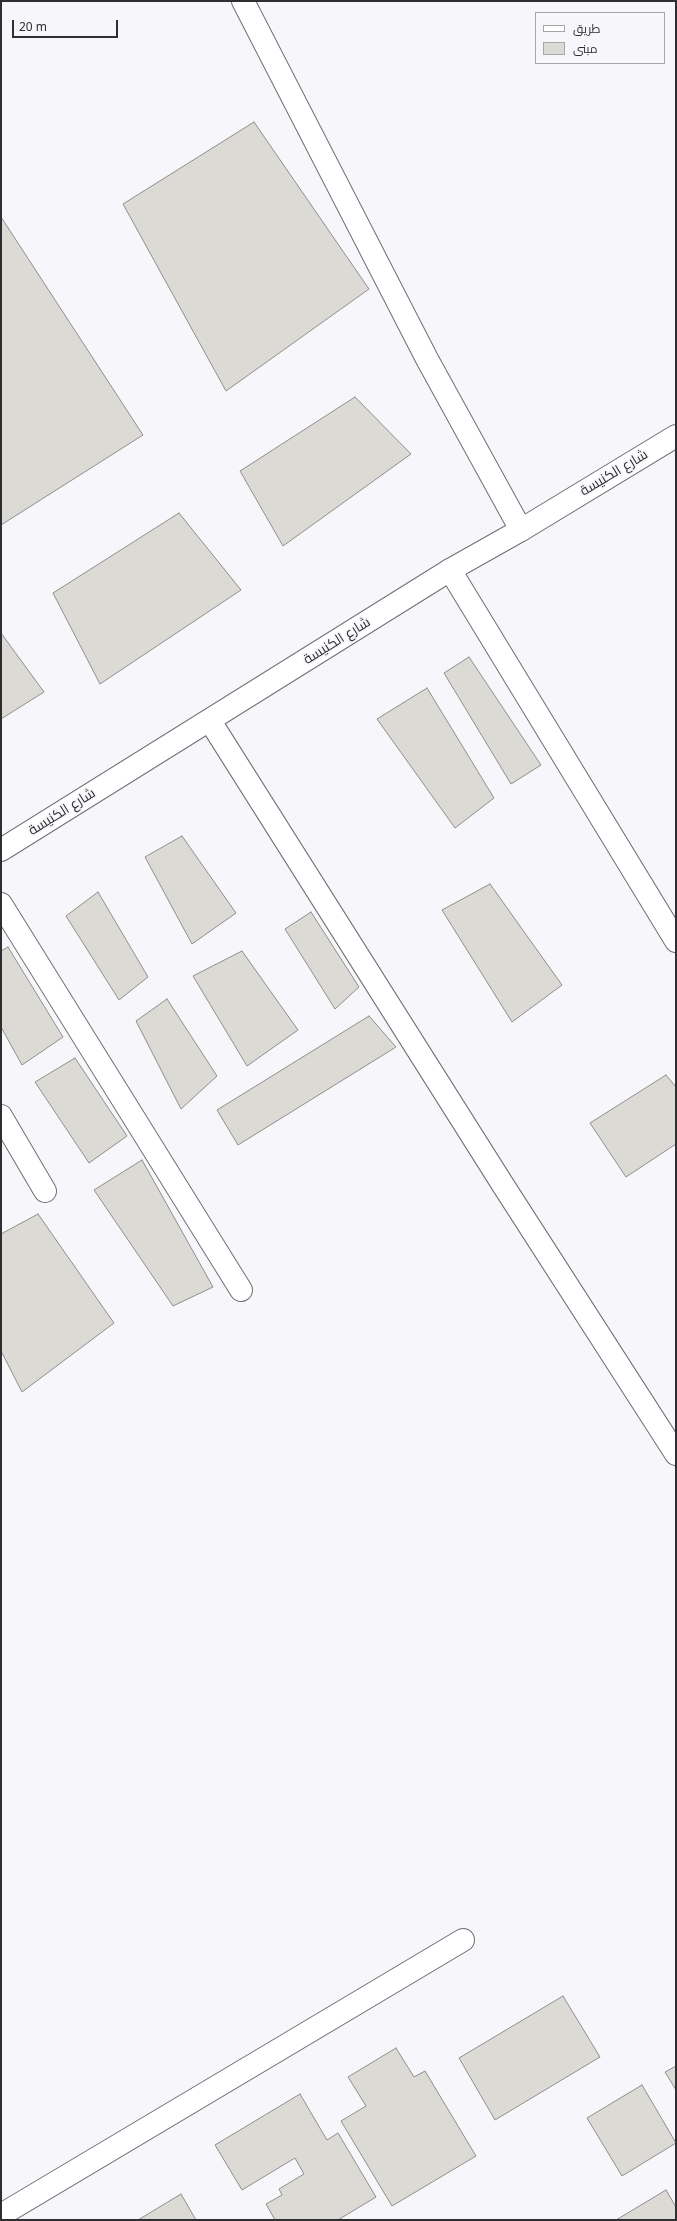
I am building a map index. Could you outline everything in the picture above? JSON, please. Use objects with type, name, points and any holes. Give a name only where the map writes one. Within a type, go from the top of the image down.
[{"type":"street","points":[[243,1],[427,359],[521,530]]},
{"type":"street","name":"شارع الكنيسة","points":[[1,850],[450,570],[521,530],[676,436]]},
{"type":"street","points":[[450,570],[676,941]]},
{"type":"street","points":[[210,721],[499,1178],[676,1454]]},
{"type":"street","points":[[1,904],[241,1290]]},
{"type":"street","points":[[1,1116],[45,1191]]},
{"type":"street","points":[[1,2215],[463,1940]]},
{"type":"building","points":[[254,122],[369,289],[226,391],[123,204]]},
{"type":"building","points":[[1,217],[143,435],[1,525]]},
{"type":"building","points":[[355,397],[411,454],[283,546],[240,471]]},
{"type":"building","points":[[179,513],[241,590],[100,684],[53,593]]},
{"type":"building","points":[[1,633],[44,692],[1,719]]},
{"type":"building","points":[[469,657],[541,765],[511,784],[444,673]]},
{"type":"building","points":[[427,688],[494,798],[455,828],[377,719]]},
{"type":"building","points":[[182,836],[236,913],[192,944],[145,857]]},
{"type":"building","points":[[490,884],[562,985],[512,1022],[442,910]]},
{"type":"building","points":[[98,892],[148,977],[119,1000],[66,916]]},
{"type":"building","points":[[311,912],[359,987],[335,1009],[285,929]]},
{"type":"building","points":[[8,947],[63,1037],[22,1065],[1,1027],[1,951]]},
{"type":"building","points":[[242,951],[298,1030],[247,1066],[193,976]]},
{"type":"building","points":[[167,999],[217,1076],[181,1109],[136,1021]]},
{"type":"building","points":[[369,1016],[396,1047],[238,1145],[217,1110]]},
{"type":"building","points":[[75,1058],[127,1136],[89,1163],[35,1082]]},
{"type":"building","points":[[666,1075],[676,1087],[676,1144],[626,1177],[590,1123]]},
{"type":"building","points":[[142,1160],[213,1287],[173,1306],[94,1190]]},
{"type":"building","points":[[38,1214],[114,1323],[22,1392],[1,1351],[1,1234]]},
{"type":"building","points":[[563,1996],[600,2057],[495,2120],[459,2058]]},
{"type":"building","points":[[396,2048],[414,2077],[425,2071],[476,2156],[392,2206],[341,2121],[366,2106],[348,2077]]},
{"type":"building","points":[[676,2066],[676,2090],[665,2072]]},
{"type":"building","points":[[642,2085],[676,2143],[622,2176],[587,2118]]},
{"type":"building","points":[[300,2094],[327,2140],[338,2133],[376,2197],[338,2220],[275,2220],[266,2204],[282,2195],[279,2189],[304,2174],[295,2158],[242,2190],[215,2145]]},
{"type":"building","points":[[666,2190],[676,2207],[676,2220],[616,2220]]},
{"type":"building","points":[[181,2194],[196,2220],[138,2220]]}]
